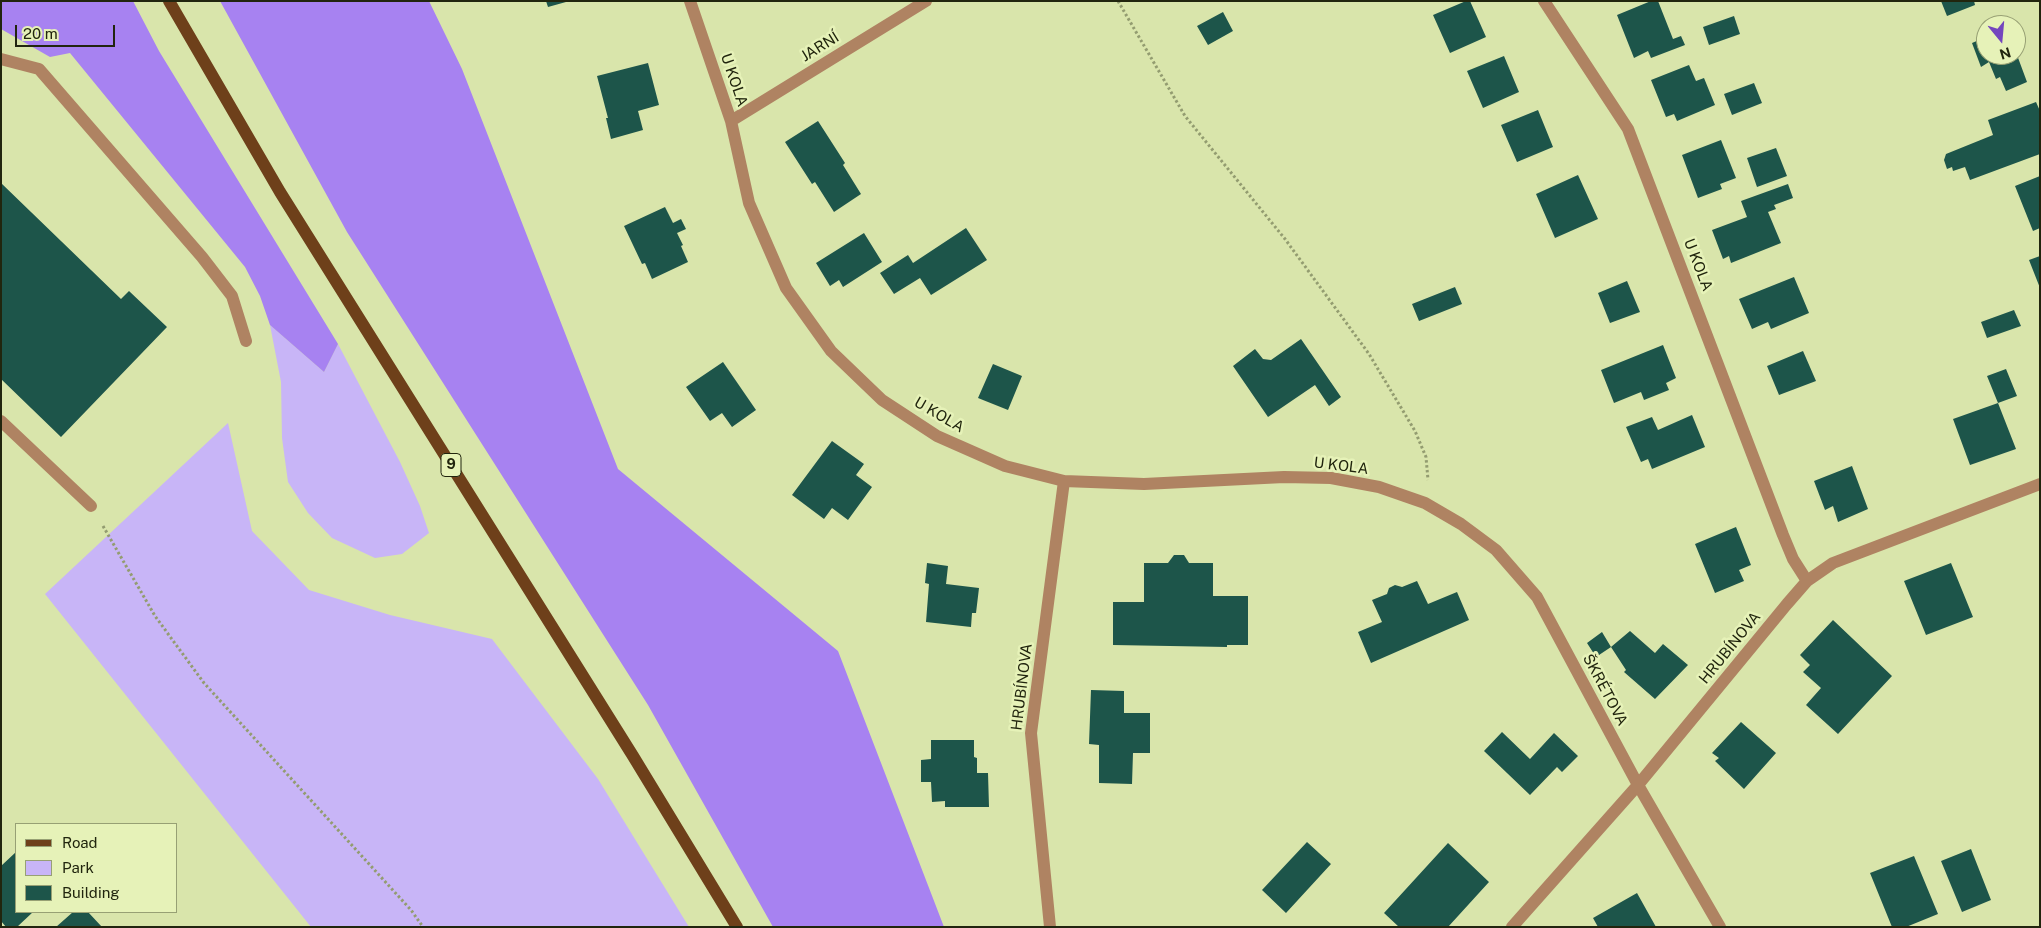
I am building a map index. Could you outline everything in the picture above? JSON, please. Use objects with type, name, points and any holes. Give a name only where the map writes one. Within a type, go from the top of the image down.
[{"type":"main road","name":"9","points":[[169,1],[280,192],[633,756],[737,927]]},
{"type":"street","name":"U KOLA","points":[[690,1],[731,121],[749,203],[786,288],[831,351],[882,400],[937,436],[1005,466],[1064,481],[1144,484],[1284,478],[1331,478],[1379,487],[1425,503]]},
{"type":"street","name":"JARNÍ","points":[[731,121],[926,1]]},
{"type":"street","name":"U KOLA","points":[[1544,1],[1628,129],[1783,535],[1793,559],[1807,581]]},
{"type":"street","points":[[1,59],[39,69],[202,257],[232,296],[246,341]]},
{"type":"street","points":[[1,421],[91,506]]},
{"type":"street","name":"HRUBÍNOVA","points":[[1050,927],[1031,734],[1064,481]]},
{"type":"street","name":"HRUBÍNOVA","points":[[1512,927],[1638,785],[1807,581],[1833,563],[2040,484]]},
{"type":"street","name":"ŠKRÉTOVA","points":[[1425,503],[1462,524],[1496,550],[1537,597],[1638,785],[1720,927]]},
{"type":"path","points":[[1118,1],[1184,116],[1285,239],[1369,354],[1415,431],[1426,457],[1428,481],[1425,503]]},
{"type":"path","points":[[91,506],[155,616],[204,683],[411,910],[422,927]]},
{"type":"green space","points":[[270,325],[324,372],[338,344],[400,462],[420,506],[429,533],[402,554],[375,558],[332,538],[308,513],[288,482],[282,438],[281,382]]},
{"type":"green space","points":[[228,423],[252,531],[309,590],[390,615],[492,639],[598,779],[689,927],[311,927],[45,594]]},
{"type":"shaded area","points":[[1,1],[133,1],[159,51],[338,344],[324,372],[270,325],[260,296],[245,267],[70,53],[50,57],[1,29]]},
{"type":"shaded area","points":[[220,1],[429,1],[462,69],[618,469],[838,651],[944,927],[773,927],[648,705],[347,232]]},
{"type":"building","points":[[546,1],[566,1],[566,2],[548,7]]},
{"type":"building","points":[[1470,1],[1486,37],[1450,53],[1433,15]]},
{"type":"building","points":[[1651,1],[1658,1],[1673,39],[1681,36],[1685,45],[1651,58],[1648,51],[1634,58],[1617,15]]},
{"type":"building","points":[[1941,1],[1974,1],[1975,5],[1947,16]]},
{"type":"building","points":[[1223,12],[1233,31],[1208,45],[1197,26]]},
{"type":"building","points":[[1734,16],[1740,34],[1709,45],[1703,27]]},
{"type":"building","points":[[1976,41],[1976,54],[1972,43]]},
{"type":"building","points":[[1504,56],[1519,92],[1483,108],[1467,71]]},
{"type":"building","points":[[648,63],[659,105],[638,111],[643,130],[611,139],[606,118],[608,118],[597,76]]},
{"type":"building","points":[[1689,65],[1696,81],[1704,78],[1715,105],[1677,121],[1674,114],[1666,117],[1651,80]]},
{"type":"building","points":[[1990,65],[2021,65],[2027,82],[2006,91],[2000,77],[1996,79]]},
{"type":"building","points":[[1754,83],[1762,103],[1732,115],[1724,94]]},
{"type":"building","points":[[2036,102],[2040,111],[2040,154],[1970,180],[1965,167],[1953,171],[1952,167],[1947,169],[1944,160],[1946,154],[1993,135],[1988,120]]},
{"type":"building","points":[[1538,110],[1553,147],[1517,162],[1501,125]]},
{"type":"building","points":[[818,121],[845,163],[843,165],[861,194],[834,212],[815,182],[812,184],[785,142]]},
{"type":"building","points":[[1721,140],[1736,178],[1720,184],[1722,189],[1698,198],[1682,155]]},
{"type":"building","points":[[1776,148],[1787,176],[1757,187],[1747,158]]},
{"type":"building","points":[[1578,175],[1598,219],[1555,238],[1536,194]]},
{"type":"building","points":[[2040,176],[2040,228],[2033,231],[2015,186]]},
{"type":"building","points":[[1,183],[121,299],[129,291],[167,327],[61,437],[1,379]]},
{"type":"building","points":[[1788,184],[1793,198],[1774,205],[1776,209],[1768,212],[1781,243],[1731,263],[1729,256],[1723,259],[1712,230],[1747,217],[1741,201]]},
{"type":"building","points":[[665,207],[673,223],[681,219],[686,229],[677,233],[688,262],[652,279],[645,263],[642,264],[624,226]]},
{"type":"building","points":[[966,228],[987,260],[931,295],[920,278],[894,294],[880,273],[908,255],[913,263]]},
{"type":"building","points":[[864,233],[882,262],[843,287],[839,280],[830,286],[816,263]]},
{"type":"building","points":[[2040,256],[2040,288],[2029,260]]},
{"type":"building","points":[[1794,277],[1809,313],[1771,329],[1768,322],[1752,329],[1739,299]]},
{"type":"building","points":[[1627,281],[1640,312],[1610,323],[1598,293]]},
{"type":"building","points":[[1455,287],[1462,304],[1419,321],[1412,304]]},
{"type":"building","points":[[2014,310],[2021,326],[1987,338],[1981,322]]},
{"type":"building","points":[[1301,339],[1341,397],[1329,406],[1315,385],[1268,417],[1233,366],[1255,349],[1263,359],[1271,360]]},
{"type":"building","points":[[1663,345],[1676,378],[1666,383],[1669,390],[1644,400],[1641,392],[1614,403],[1601,370]]},
{"type":"building","points":[[1803,351],[1816,381],[1779,395],[1767,366]]},
{"type":"building","points":[[723,362],[756,410],[732,427],[722,413],[710,421],[686,387]]},
{"type":"building","points":[[993,364],[1022,376],[1008,410],[978,398]]},
{"type":"building","points":[[2006,369],[2017,396],[1998,403],[1987,376]]},
{"type":"building","points":[[1998,403],[2016,449],[1970,465],[1953,419]]},
{"type":"building","points":[[1692,415],[1705,447],[1652,469],[1648,459],[1641,462],[1626,427],[1652,417],[1658,430]]},
{"type":"building","points":[[832,441],[864,464],[856,475],[872,487],[848,520],[832,508],[824,519],[792,495]]},
{"type":"building","points":[[1852,466],[1868,509],[1838,522],[1833,506],[1825,510],[1814,481]]},
{"type":"building","points":[[1736,527],[1751,565],[1739,570],[1744,581],[1715,593],[1695,544]]},
{"type":"building","points":[[1174,555],[1184,555],[1189,563],[1213,563],[1213,596],[1248,596],[1248,645],[1227,645],[1227,647],[1113,645],[1113,602],[1144,602],[1144,563],[1168,563]]},
{"type":"building","points":[[927,563],[948,566],[946,584],[979,588],[976,613],[972,613],[971,627],[926,622],[929,584],[925,583]]},
{"type":"building","points":[[1951,563],[1973,617],[1926,635],[1904,581]]},
{"type":"building","points":[[1417,581],[1428,604],[1457,592],[1469,620],[1371,663],[1358,632],[1382,622],[1372,600],[1387,594],[1389,588],[1395,585],[1402,587]]},
{"type":"building","points":[[1833,620],[1892,676],[1838,734],[1806,705],[1821,688],[1803,672],[1810,665],[1800,655]]},
{"type":"building","points":[[1630,631],[1655,653],[1663,644],[1688,665],[1655,699],[1624,672],[1626,670],[1611,647]]},
{"type":"building","points":[[1602,632],[1611,647],[1596,657],[1587,643]]},
{"type":"building","points":[[1091,690],[1124,691],[1124,713],[1150,713],[1150,753],[1133,753],[1132,784],[1099,783],[1099,745],[1089,744]]},
{"type":"building","points":[[1741,722],[1776,753],[1744,789],[1715,761],[1719,758],[1712,753]]},
{"type":"building","points":[[1502,732],[1530,759],[1554,733],[1578,756],[1562,772],[1557,767],[1530,795],[1484,751]]},
{"type":"building","points":[[931,740],[974,740],[974,757],[977,758],[977,773],[988,773],[989,807],[945,807],[945,801],[932,802],[931,782],[921,782],[921,760],[931,759]]},
{"type":"building","points":[[1307,842],[1331,864],[1286,913],[1262,890]]},
{"type":"building","points":[[1448,843],[1489,882],[1448,927],[1399,927],[1384,913]]},
{"type":"building","points":[[1971,849],[1991,900],[1962,912],[1941,861]]},
{"type":"building","points":[[15,853],[15,913],[32,913],[17,927],[6,927],[1,921],[1,866]]},
{"type":"building","points":[[1914,856],[1938,914],[1906,927],[1892,927],[1870,873]]},
{"type":"building","points":[[1637,893],[1656,927],[1598,927],[1593,918]]},
{"type":"building","points":[[72,913],[89,913],[102,927],[56,927]]}]
